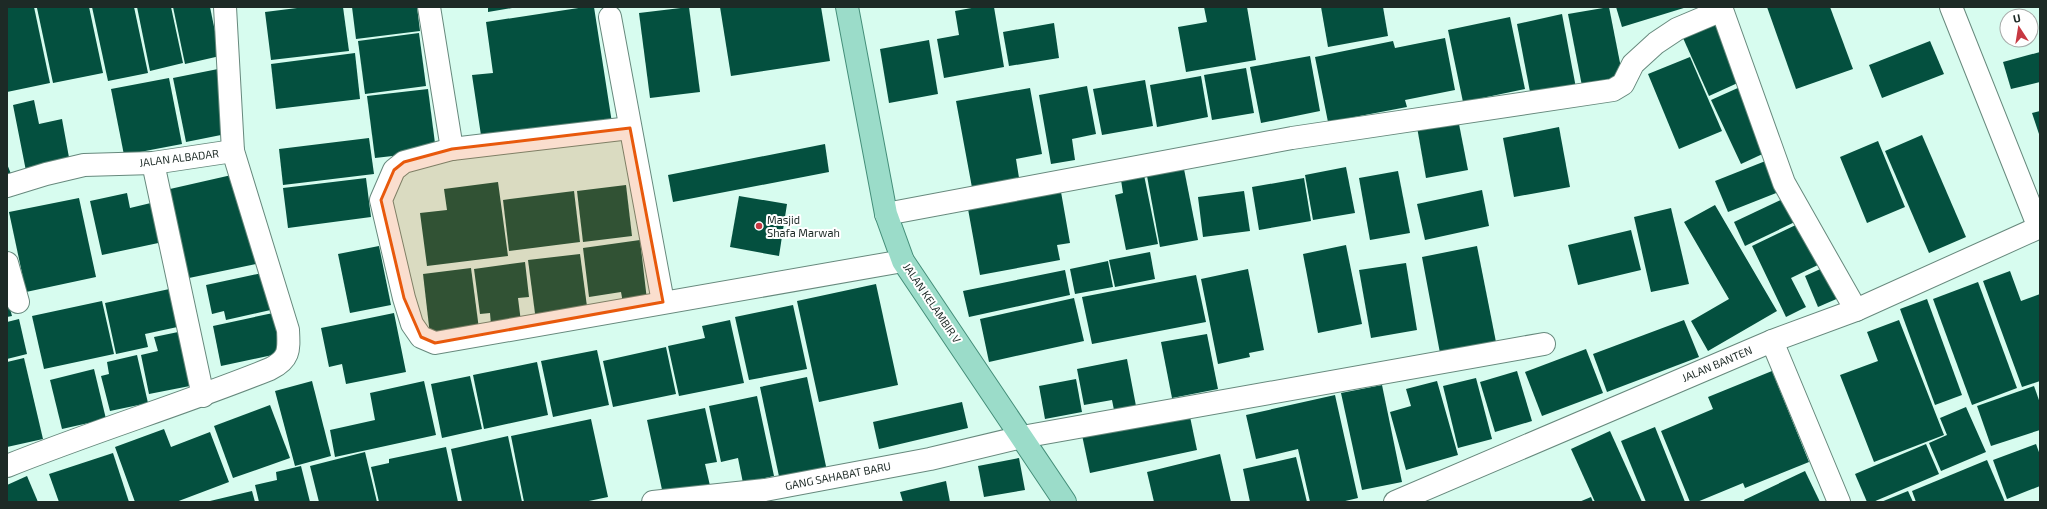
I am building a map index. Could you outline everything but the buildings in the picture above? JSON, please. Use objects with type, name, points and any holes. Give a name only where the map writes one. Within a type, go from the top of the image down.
[{"type":"main road","name":"JALAN KELAMBIR V","points":[[847,7],[886,214],[903,261],[1065,502]]},
{"type":"street","name":"JALAN ALBADAR","points":[[7,186],[46,174],[84,165],[153,162],[233,151],[225,7]]},
{"type":"street","points":[[429,7],[452,149]]},
{"type":"street","points":[[1951,7],[2040,227]]},
{"type":"street","points":[[886,214],[1292,138],[1613,90],[1622,84],[1633,64],[1656,43],[1677,29],[1722,9],[1784,183],[1856,310]]},
{"type":"street","points":[[610,17],[662,302]]},
{"type":"street","points":[[630,128],[452,149],[404,162],[394,170],[381,200],[404,298],[412,324],[421,337],[435,343],[662,302],[883,266],[903,261]]},
{"type":"street","points":[[7,466],[55,447],[203,396],[280,365],[289,350],[288,330],[233,151]]},
{"type":"street","points":[[153,162],[203,396]]},
{"type":"street","name":"JALAN BANTEN","points":[[1395,502],[1772,341],[1856,310],[2040,227]]},
{"type":"street","points":[[7,263],[18,302]]},
{"type":"street","points":[[1772,341],[1839,502]]},
{"type":"street","name":"GANG SAHABAT BARU","points":[[653,502],[767,496],[1022,437],[1544,344]]},
{"type":"highlighted area","points":[[630,128],[663,302],[435,343],[421,337],[404,298],[381,200],[394,170],[404,162],[452,149]]},
{"type":"place","name":"Masjid Shafa Marwah","points":[[759,226]]}]
